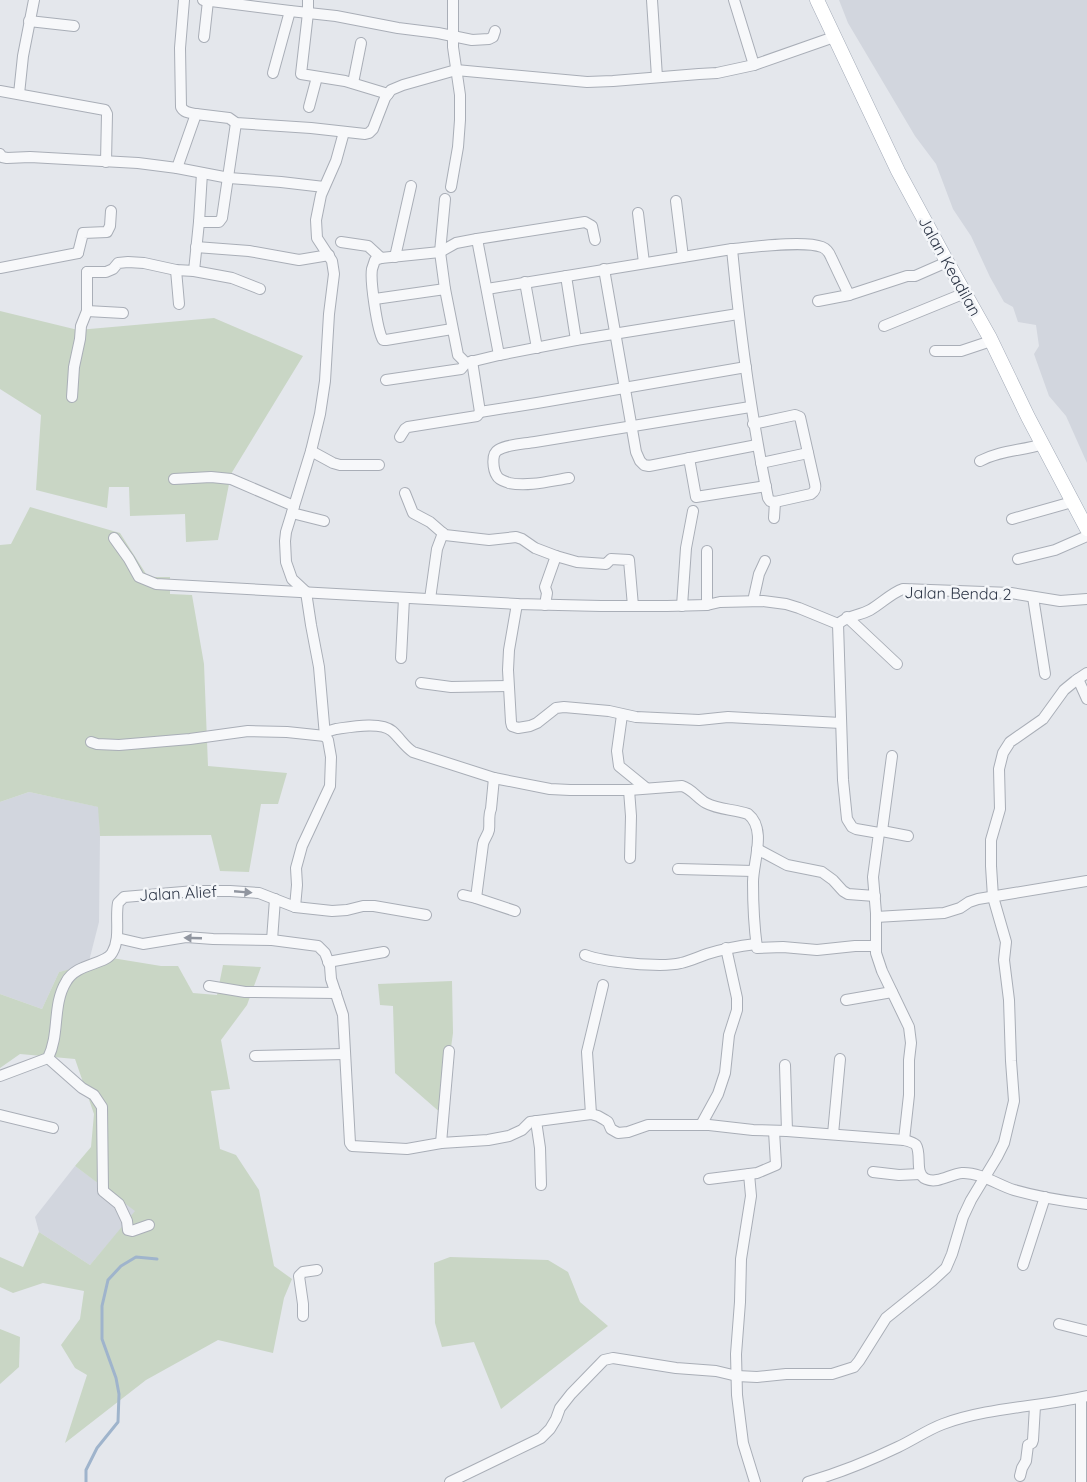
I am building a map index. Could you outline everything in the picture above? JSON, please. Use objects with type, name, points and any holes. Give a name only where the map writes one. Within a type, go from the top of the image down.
[{"type":"main road","name":"Jalan Keadilan","points":[[817,0],[898,171],[991,341],[1087,529]]},
{"type":"street","points":[[19,94],[34,0]]},
{"type":"street","points":[[184,0],[180,48],[181,107],[187,112],[229,118],[236,123],[365,134],[372,131],[391,90],[456,70],[587,82],[717,73],[754,65],[834,37]]},
{"type":"street","points":[[204,37],[205,0],[336,16],[482,40],[493,37],[495,31]]},
{"type":"street","points":[[308,0],[302,75],[353,83],[388,94]]},
{"type":"street","points":[[451,187],[460,120],[460,95],[453,36],[453,0]]},
{"type":"street","points":[[652,0],[657,77]]},
{"type":"street","points":[[734,0],[754,65]]},
{"type":"street","points":[[273,73],[290,11]]},
{"type":"street","points":[[29,21],[74,26]]},
{"type":"street","points":[[353,83],[361,43]]},
{"type":"street","points":[[309,108],[317,77]]},
{"type":"street","points":[[0,91],[105,110],[107,114],[106,162]]},
{"type":"street","points":[[177,168],[196,114]]},
{"type":"street","points":[[199,222],[219,222],[221,220],[236,123]]},
{"type":"street","points":[[295,907],[296,868],[302,846],[330,786],[331,757],[325,736],[319,667],[306,592],[292,579],[286,562],[285,541],[323,396],[334,274],[332,261],[317,238],[316,220],[324,187],[333,169],[344,132]]},
{"type":"street","points":[[0,153],[2,157],[7,158],[138,162],[229,178],[324,187]]},
{"type":"street","points":[[195,271],[202,173]]},
{"type":"street","points":[[394,256],[411,186]]},
{"type":"street","points":[[400,436],[408,427],[477,416],[480,411],[469,362],[458,355],[445,289],[440,252],[446,199]]},
{"type":"street","points":[[676,201],[683,256]]},
{"type":"street","points":[[72,397],[81,326],[87,311],[87,272],[78,253],[83,233],[107,232],[110,226],[111,211]]},
{"type":"street","points":[[638,213],[645,263]]},
{"type":"street","points":[[452,329],[383,340],[380,335],[372,271],[375,260],[440,252],[456,243],[585,222],[592,226],[595,240]]},
{"type":"street","points":[[477,239],[499,355]]},
{"type":"street","points":[[341,242],[367,245],[381,258]]},
{"type":"street","points":[[487,289],[732,249],[805,244],[828,251],[849,295]]},
{"type":"street","points":[[196,247],[249,251],[299,260],[329,255]]},
{"type":"street","points":[[732,249],[750,406],[753,424],[757,445],[770,501],[775,502],[814,492],[816,488],[800,417],[795,415],[753,424]]},
{"type":"street","points":[[0,268],[78,253]]},
{"type":"street","points":[[818,301],[849,295],[907,276],[915,276],[946,260]]},
{"type":"street","points":[[87,272],[106,272],[118,263],[144,263],[176,270],[220,275],[260,289]]},
{"type":"street","points":[[604,269],[637,457],[644,465],[649,466],[757,445]]},
{"type":"street","points":[[176,270],[179,304]]},
{"type":"street","points":[[566,276],[576,340]]},
{"type":"street","points":[[525,282],[537,348]]},
{"type":"street","points":[[375,299],[445,289]]},
{"type":"street","points":[[884,326],[965,293]]},
{"type":"street","points":[[87,311],[123,313]]},
{"type":"street","points":[[386,380],[461,369],[469,362],[576,340],[738,314]]},
{"type":"street","points":[[935,351],[961,351],[991,341]]},
{"type":"street","points":[[480,411],[746,367]]},
{"type":"street","points":[[569,478],[523,484],[506,482],[496,475],[493,456],[496,451],[506,448],[750,406]]},
{"type":"street","points":[[980,461],[998,453],[1043,444]]},
{"type":"street","points":[[310,451],[340,465],[379,465]]},
{"type":"street","points":[[761,464],[808,453]]},
{"type":"street","points":[[689,458],[696,497],[766,486]]},
{"type":"street","points":[[174,479],[211,477],[231,479],[293,509],[324,521]]},
{"type":"street","points":[[405,493],[413,513],[430,522],[443,533],[489,540],[516,537],[535,548],[577,562],[606,564],[611,559],[629,560],[633,606]]},
{"type":"street","points":[[774,518],[775,502]]},
{"type":"street","points":[[1012,519],[1072,502]]},
{"type":"street","points":[[682,606],[686,548],[693,512]]},
{"type":"street","points":[[430,599],[437,549],[443,533]]},
{"type":"street","points":[[1018,559],[1055,550],[1087,536]]},
{"type":"street","points":[[114,538],[139,577],[156,584],[545,605],[682,606],[753,601],[786,604],[843,620],[897,664]]},
{"type":"street","points":[[707,551],[707,605]]},
{"type":"street","points":[[545,605],[547,593],[545,587],[556,556]]},
{"type":"street","points":[[753,601],[759,574],[765,561]]},
{"type":"street","name":"Jalan Benda 2","points":[[843,620],[870,610],[903,589],[1011,593],[1060,601],[1087,599]]},
{"type":"street","points":[[401,658],[404,597]]},
{"type":"street","points":[[1033,597],[1045,675]]},
{"type":"street","points":[[517,604],[509,650],[508,686],[512,726],[514,727],[530,726],[553,710],[560,708],[609,711],[636,717],[699,720],[728,717],[841,723]]},
{"type":"street","points":[[843,620],[841,723],[843,786],[847,819],[856,829],[908,836]]},
{"type":"street","points":[[450,1482],[541,1438],[550,1429],[560,1408],[571,1394],[604,1360],[613,1358],[675,1368],[757,1377],[786,1374],[832,1374],[854,1366],[886,1318],[946,1268],[963,1217],[1004,1143],[1014,1101],[1009,1000],[1004,960],[1006,942],[993,897],[991,866],[991,840],[1000,809],[998,775],[1003,753],[1010,742],[1043,719],[1064,690],[1082,676],[1087,699]]},
{"type":"street","points":[[421,683],[452,687],[508,686]]},
{"type":"street","points":[[622,714],[617,752],[620,766],[646,788]]},
{"type":"street","points":[[325,736],[329,731],[336,729],[383,726],[389,728],[412,752],[494,778],[550,789],[629,790],[682,786],[709,805],[748,814],[755,822],[757,849],[753,871],[758,948],[783,947],[817,950],[876,946]]},
{"type":"street","points":[[91,742],[119,745],[259,731],[325,736]]},
{"type":"street","points":[[892,756],[873,877],[876,953],[882,971],[909,1027],[912,1043],[904,1140]]},
{"type":"street","points":[[477,898],[484,838],[489,832],[489,812],[494,778]]},
{"type":"street","points":[[629,790],[630,858]]},
{"type":"street","points":[[757,849],[788,865],[822,872],[848,894],[875,896]]},
{"type":"street","points":[[678,869],[753,871]]},
{"type":"street","points":[[876,916],[944,913],[960,908],[971,901],[1087,881]]},
{"type":"street","name":"Jalan Alief","points":[[117,938],[117,908],[118,903],[124,897],[195,891],[230,891],[259,893],[275,899]]},
{"type":"street","points":[[463,895],[515,911]]},
{"type":"street","points":[[272,940],[275,899],[295,907],[332,911],[374,906],[426,915]]},
{"type":"street","points":[[0,1076],[48,1058],[55,1040],[59,998],[66,981],[72,974],[84,967],[109,956],[117,938],[142,944],[186,937],[272,940],[318,946],[325,953],[343,1015],[352,1146],[407,1149],[441,1143],[488,1140],[509,1136],[522,1130],[530,1122],[591,1114],[608,1122],[611,1130],[618,1133],[648,1125],[701,1125],[904,1140],[914,1143],[917,1147],[920,1174],[927,1180],[962,1173],[984,1178],[1014,1190],[1087,1204]]},
{"type":"street","points":[[585,955],[634,964],[672,964],[682,963],[726,948],[756,944]]},
{"type":"street","points":[[701,1125],[718,1094],[725,1073],[729,1035],[737,1010],[737,998],[726,948]]},
{"type":"street","points":[[328,962],[384,952]]},
{"type":"street","points":[[591,1114],[587,1052],[603,985]]},
{"type":"street","points":[[209,986],[245,992],[336,993]]},
{"type":"street","points":[[846,1000],[892,992]]},
{"type":"street","points":[[441,1143],[449,1052]]},
{"type":"street","points":[[255,1056],[345,1054]]},
{"type":"street","points":[[48,1058],[82,1088],[94,1095],[102,1107],[103,1191],[119,1204],[127,1221],[128,1230],[132,1231],[149,1225]]},
{"type":"street","points":[[833,1134],[840,1059]]},
{"type":"street","points":[[785,1065],[787,1131]]},
{"type":"street","points":[[0,1114],[53,1128]]},
{"type":"street","points":[[536,1121],[540,1148],[541,1185]]},
{"type":"street","points":[[709,1179],[758,1173],[776,1164],[774,1131]]},
{"type":"street","points":[[873,1172],[899,1175],[920,1174]]},
{"type":"street","points":[[749,1174],[752,1196],[741,1258],[736,1354],[737,1395],[743,1443],[755,1482]]},
{"type":"street","points":[[1023,1265],[1045,1197]]},
{"type":"street","points":[[303,1316],[299,1276],[303,1272],[317,1270]]},
{"type":"street","points":[[1059,1324],[1087,1331]]},
{"type":"street","points":[[808,1482],[841,1472],[942,1424],[995,1411],[1084,1397],[1081,1482]]},
{"type":"street","points":[[1020,1476],[1026,1461],[1028,1445],[1034,1440],[1035,1406]]},
{"type":"shaded area","points":[[839,0],[1087,0],[1087,463],[1066,416],[1049,396],[1034,354],[1039,346],[1036,325],[1018,322],[1013,307],[1004,302],[971,236],[953,209],[936,164],[915,136],[848,23]]},
{"type":"shaded area","points":[[29,792],[99,807],[99,922],[88,965],[59,972],[42,1009],[0,994],[0,802]]},
{"type":"shaded area","points":[[75,1166],[136,1211],[90,1265],[39,1232],[35,1217]]},
{"type":"green space","points":[[0,311],[78,330],[214,318],[303,356],[231,474],[218,540],[186,542],[185,514],[130,516],[129,487],[109,487],[107,508],[36,490],[41,415],[0,389]]},
{"type":"green space","points":[[30,507],[120,533],[148,577],[170,577],[170,594],[192,595],[204,664],[208,766],[287,773],[278,804],[261,804],[249,872],[220,871],[211,835],[100,836],[98,807],[29,792],[0,802],[0,545],[11,544]]},
{"type":"green space","points":[[112,958],[161,966],[178,966],[193,993],[217,995],[223,965],[261,967],[247,1005],[221,1040],[230,1089],[211,1091],[220,1149],[236,1155],[259,1190],[274,1266],[292,1279],[284,1298],[273,1353],[218,1340],[146,1380],[65,1443],[87,1375],[75,1368],[61,1345],[80,1319],[84,1291],[43,1283],[13,1293],[0,1287],[0,1257],[23,1267],[39,1232],[90,1265],[135,1211],[75,1166],[91,1147],[94,1114],[75,1059],[20,1054],[0,1068],[0,994],[42,1009],[59,972]]},
{"type":"green space","points":[[452,981],[453,1033],[442,1114],[395,1073],[393,1006],[380,1005],[378,984]]},
{"type":"green space","points":[[450,1257],[548,1260],[568,1272],[580,1302],[608,1326],[501,1409],[474,1342],[442,1347],[435,1323],[434,1263]]},
{"type":"green space","points":[[0,1329],[20,1337],[19,1367],[0,1384]]},
{"type":"waterway","points":[[86,1482],[86,1470],[97,1448],[118,1422],[119,1394],[116,1378],[102,1339],[102,1306],[108,1280],[121,1266],[136,1257],[157,1259]]}]
